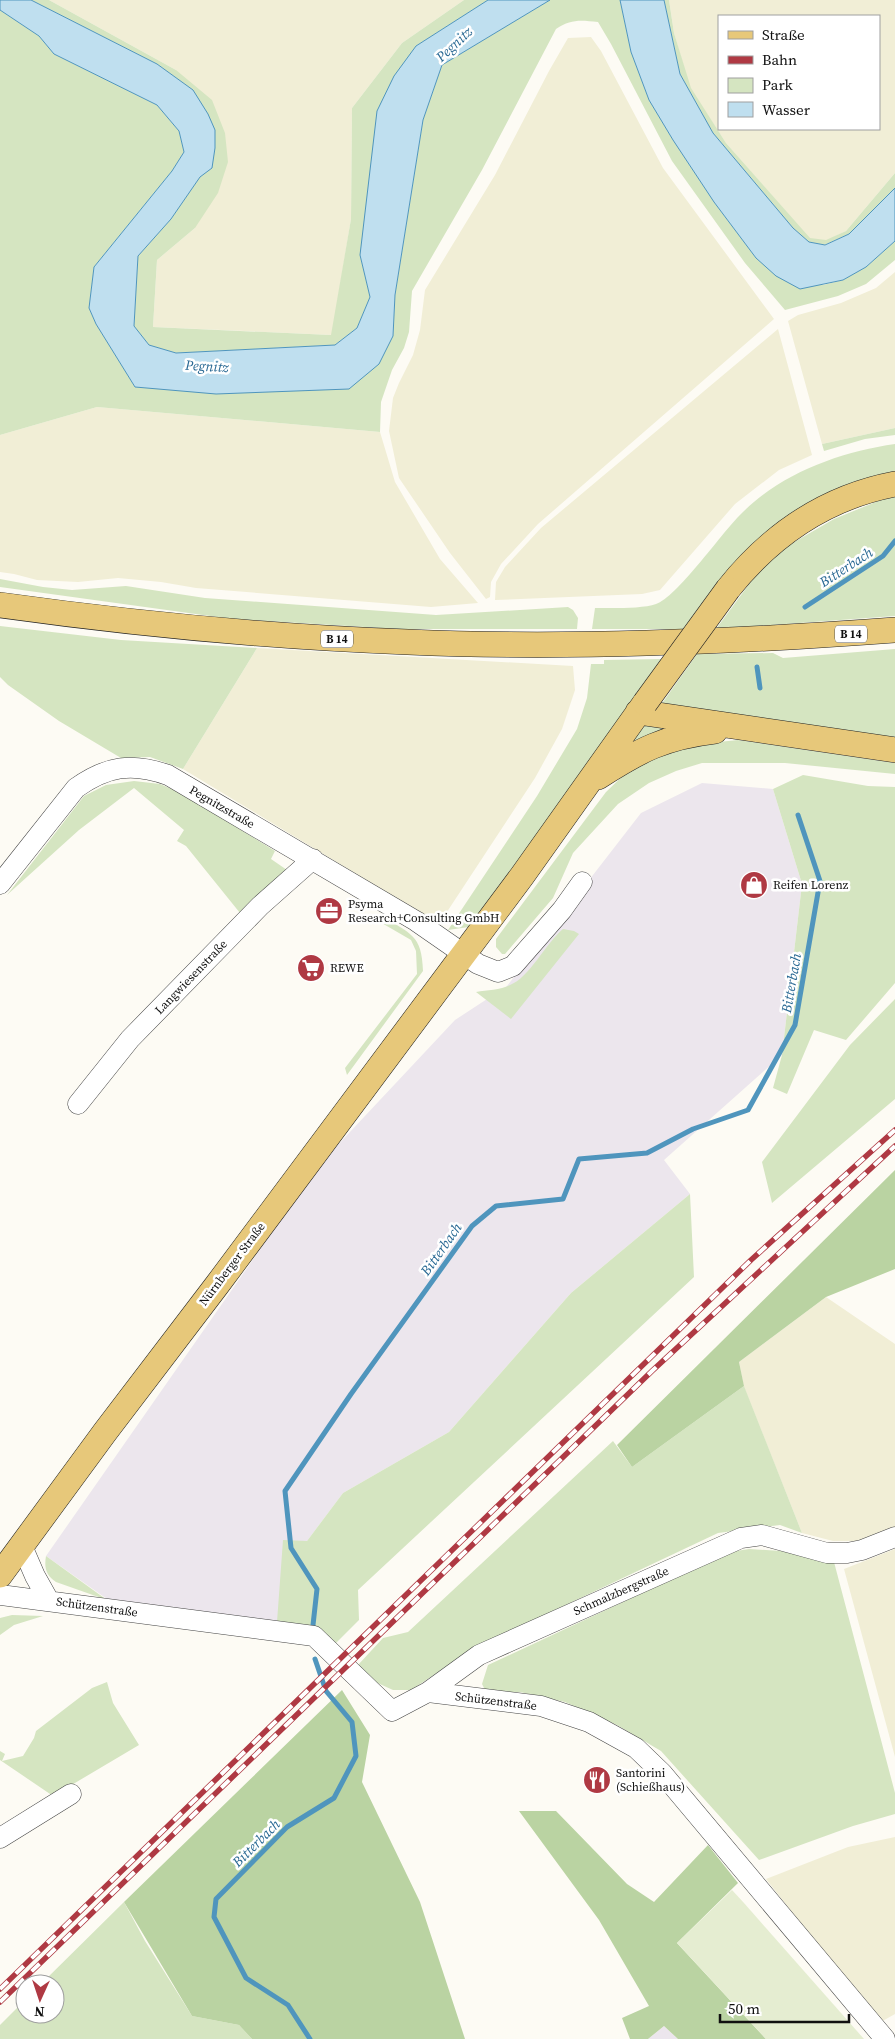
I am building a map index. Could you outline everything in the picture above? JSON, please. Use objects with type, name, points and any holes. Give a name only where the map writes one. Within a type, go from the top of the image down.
[{"type":"main road","name":"Nürnberger Straße","points":[[0,1575],[522,876],[728,589],[756,557],[805,518],[862,492],[895,484]]},
{"type":"main road","name":"B 14","points":[[0,605],[118,620],[255,633],[428,643],[556,645],[760,640],[895,630]]},
{"type":"main road","points":[[641,708],[747,728],[895,750]]},
{"type":"main road","points":[[588,784],[623,760],[656,744],[694,734],[747,728]]},
{"type":"street","name":"Pegnitzstraße","points":[[0,884],[76,788],[93,776],[123,768],[152,769],[168,775],[313,859],[416,922],[464,954]]},
{"type":"street","name":"Langwiesenstraße","points":[[78,1104],[130,1039],[260,906],[313,859]]},
{"type":"street","points":[[464,954],[478,964],[498,972],[513,966],[562,910],[582,882]]},
{"type":"street","name":"Schmalzbergstraße","points":[[428,1692],[479,1655],[741,1538],[762,1535],[827,1554],[862,1550],[895,1537]]},
{"type":"street","points":[[22,1546],[48,1601]]},
{"type":"street","name":"Schützenstraße","points":[[0,1595],[314,1636],[392,1711],[428,1692],[541,1706],[590,1722],[636,1748],[662,1773],[885,2039]]},
{"type":"street","points":[[0,1838],[71,1794]]},
{"type":"shaded area","points":[[49,0],[464,0],[402,43],[352,108],[351,219],[332,335],[153,327],[157,260],[195,228],[176,70]]},
{"type":"shaded area","points":[[669,0],[895,0],[895,173],[846,231],[826,241],[810,239],[726,143],[690,88],[674,33]]},
{"type":"shaded area","points":[[591,37],[601,51],[663,168],[774,319],[538,524],[501,564],[491,582],[490,597],[486,599],[450,553],[399,478],[389,431],[393,398],[413,355],[420,330],[425,290],[495,175],[568,38]]},
{"type":"shaded area","points":[[895,272],[895,428],[822,444],[788,321],[798,315],[841,303],[876,288]]},
{"type":"shaded area","points":[[778,329],[812,455],[779,470],[735,504],[660,590],[642,594],[495,600],[496,582],[505,567],[541,528]]},
{"type":"shaded area","points":[[97,407],[380,432],[395,482],[440,559],[478,603],[431,607],[196,588],[161,582],[118,578],[78,582],[37,580],[0,572],[0,435]]},
{"type":"shaded area","points":[[257,648],[573,666],[575,690],[562,729],[535,778],[439,924],[183,769]]},
{"type":"shaded area","points":[[702,783],[773,789],[802,884],[782,1055],[664,1160],[690,1194],[571,1293],[449,1432],[343,1493],[307,1541],[277,1622],[107,1599],[46,1556],[319,1165],[455,1020],[507,986],[641,813]]},
{"type":"shaded area","points":[[826,1297],[895,1344],[895,1529],[865,1541],[833,1541],[802,1533],[744,1387],[739,1362]]},
{"type":"shaded area","points":[[895,1549],[895,1757],[844,1569]]},
{"type":"shaded area","points":[[895,1837],[895,2014],[879,2023],[766,1879],[848,1847]]},
{"type":"shaded area","points":[[664,2026],[678,2039],[648,2039]]},
{"type":"green space","points":[[31,0],[49,0],[176,70],[212,100],[225,133],[228,162],[218,193],[195,228],[157,260],[153,327],[331,335],[351,219],[352,108],[402,43],[464,0],[488,0],[416,46],[360,255],[370,297],[357,328],[335,345],[176,353],[149,345],[134,326],[138,256],[171,219],[200,177],[212,168],[193,90],[157,64]]},
{"type":"green space","points":[[550,0],[620,0],[631,52],[649,100],[714,202],[756,258],[823,285],[843,280],[866,267],[895,241],[895,260],[866,284],[838,296],[785,310],[745,263],[672,161],[598,22],[571,22],[556,29],[482,170],[412,291],[409,332],[404,348],[392,370],[381,402],[380,432],[97,407],[0,435],[0,10],[39,36],[54,54],[157,105],[179,131],[184,152],[172,171],[94,267],[89,308],[96,324],[135,387],[393,336],[395,295],[423,120],[442,65]]},
{"type":"green space","points":[[664,0],[669,0],[674,33],[691,88],[726,143],[810,238],[826,240],[846,231],[895,173],[895,188],[849,234],[824,245],[809,242],[793,228],[713,133],[680,74]]},
{"type":"green space","points":[[895,428],[895,435],[865,439],[824,451],[822,444]]},
{"type":"green space","points":[[895,444],[895,473],[887,474],[812,500],[750,546],[716,585],[683,629],[592,629],[595,608],[643,607],[656,604],[665,599],[686,578],[739,516],[772,488],[811,467],[832,459]]},
{"type":"green space","points":[[895,497],[895,616],[716,629],[755,576],[784,548],[834,519],[883,499]]},
{"type":"green space","points":[[0,579],[72,590],[126,586],[205,598],[436,615],[568,607],[573,610],[578,618],[577,629],[398,629],[232,619],[0,587]]},
{"type":"green space","points":[[0,626],[121,640],[257,648],[183,769],[150,757],[121,758],[59,721],[8,685],[0,677]]},
{"type":"green space","points":[[895,649],[895,740],[658,709],[697,654],[773,653],[783,658]]},
{"type":"green space","points":[[662,659],[582,773],[469,927],[448,930],[537,796],[577,729],[587,698],[591,664],[604,664],[604,660]]},
{"type":"green space","points":[[645,723],[675,725],[626,751]]},
{"type":"green space","points":[[738,740],[895,763],[895,774],[785,763],[702,763],[676,771],[649,783],[618,804],[573,853],[553,898],[505,954],[502,954],[496,947],[496,939],[606,792],[634,765],[699,744]]},
{"type":"green space","points":[[803,775],[868,786],[895,787],[895,983],[846,1040],[814,1030],[787,1094],[773,1088],[782,1055],[802,884],[773,789]]},
{"type":"green space","points":[[134,781],[160,784],[181,793],[275,851],[271,859],[287,870],[240,913],[186,846],[177,841],[184,830],[134,788],[79,830],[7,895],[84,796],[106,785]]},
{"type":"green space","points":[[382,916],[413,936],[420,949],[423,971],[347,1075],[345,1068],[417,974],[416,951],[411,940],[380,922]]},
{"type":"green space","points":[[563,929],[579,934],[511,1019],[476,992],[502,988],[517,981],[531,968]]},
{"type":"green space","points":[[895,999],[895,1099],[772,1203],[762,1162],[850,1045]]},
{"type":"green space","points":[[895,1170],[895,1269],[826,1297],[739,1362],[744,1386],[632,1467],[617,1445]]},
{"type":"green space","points":[[690,1194],[694,1277],[358,1590],[359,1620],[336,1643],[319,1627],[277,1622],[283,1540],[307,1541],[343,1493],[449,1432],[571,1293]]},
{"type":"green space","points":[[744,1386],[802,1533],[780,1525],[718,1533],[502,1635],[455,1661],[411,1690],[393,1690],[373,1681],[358,1665],[383,1638],[408,1632],[613,1441],[632,1467]]},
{"type":"green space","points":[[749,1549],[781,1551],[834,1562],[895,1793],[895,1814],[853,1826],[759,1860],[661,1751],[617,1725],[565,1702],[520,1692],[486,1692],[482,1684],[488,1665],[730,1552]]},
{"type":"green space","points":[[46,1556],[107,1600],[56,1582],[46,1571]]},
{"type":"green space","points":[[12,1615],[43,1616],[14,1625],[0,1635],[0,1618]]},
{"type":"green space","points":[[107,1682],[113,1703],[139,1745],[53,1796],[0,1760],[0,1751],[5,1754],[2,1761],[23,1756],[36,1731],[92,1688]]},
{"type":"green space","points":[[342,1690],[370,1735],[362,1782],[420,1902],[465,2039],[252,2039],[239,2025],[192,2016],[124,1902]]},
{"type":"green space","points":[[519,1811],[556,1811],[627,1884],[654,1902],[708,1845],[738,1883],[677,1943],[766,2039],[678,2039],[664,2026],[648,2039],[630,2039],[622,2018],[649,2006],[599,1920]]},
{"type":"green space","points":[[732,1890],[864,2039],[766,2039],[677,1943]]},
{"type":"green space","points":[[124,1902],[145,1941],[192,2016],[239,2025],[252,2039],[0,2039],[0,2025],[15,2010],[15,2024],[65,2024],[65,1974],[51,1974]]},
{"type":"water","name":"Pegnitz","points":[[0,0],[31,0],[157,64],[193,90],[208,114],[215,130],[212,168],[200,177],[171,219],[138,256],[134,326],[149,345],[176,353],[335,345],[357,328],[370,297],[360,255],[377,111],[394,76],[416,46],[488,0],[550,0],[442,65],[423,120],[395,295],[393,336],[379,364],[349,389],[216,394],[135,387],[96,324],[89,308],[94,267],[172,171],[184,152],[179,131],[157,105],[54,54],[39,36],[0,10]]},
{"type":"water","points":[[620,0],[664,0],[680,74],[713,133],[793,228],[809,242],[825,245],[849,234],[895,188],[895,241],[866,267],[843,280],[800,289],[776,276],[756,258],[714,202],[649,100],[631,52]]},
{"type":"waterway","name":"Bitterbach","points":[[805,607],[883,556],[895,541]]},
{"type":"waterway","name":"Bitterbach","points":[[757,667],[760,688]]},
{"type":"waterway","name":"Bitterbach","points":[[313,1625],[317,1589],[291,1548],[285,1491],[351,1394],[472,1226],[496,1206],[563,1199],[579,1159],[647,1153],[693,1129],[748,1110],[795,1025],[820,881],[798,815]]},
{"type":"waterway","name":"Bitterbach","points":[[310,2039],[288,2005],[246,1978],[214,1917],[216,1899],[287,1827],[334,1798],[356,1756],[352,1722],[326,1691],[315,1659]]},
{"type":"railway","points":[[0,1989],[751,1260],[895,1130]]},
{"type":"railway","points":[[0,2002],[652,1371],[895,1146]]},
{"type":"place","name":"Reifen Lorenz","points":[[754,885]]},
{"type":"place","name":"Psyma Research+Consulting GmbH","points":[[329,911]]},
{"type":"place","name":"REWE","points":[[311,968]]},
{"type":"place","name":"Santorini (Schießhaus)","points":[[597,1780]]}]
